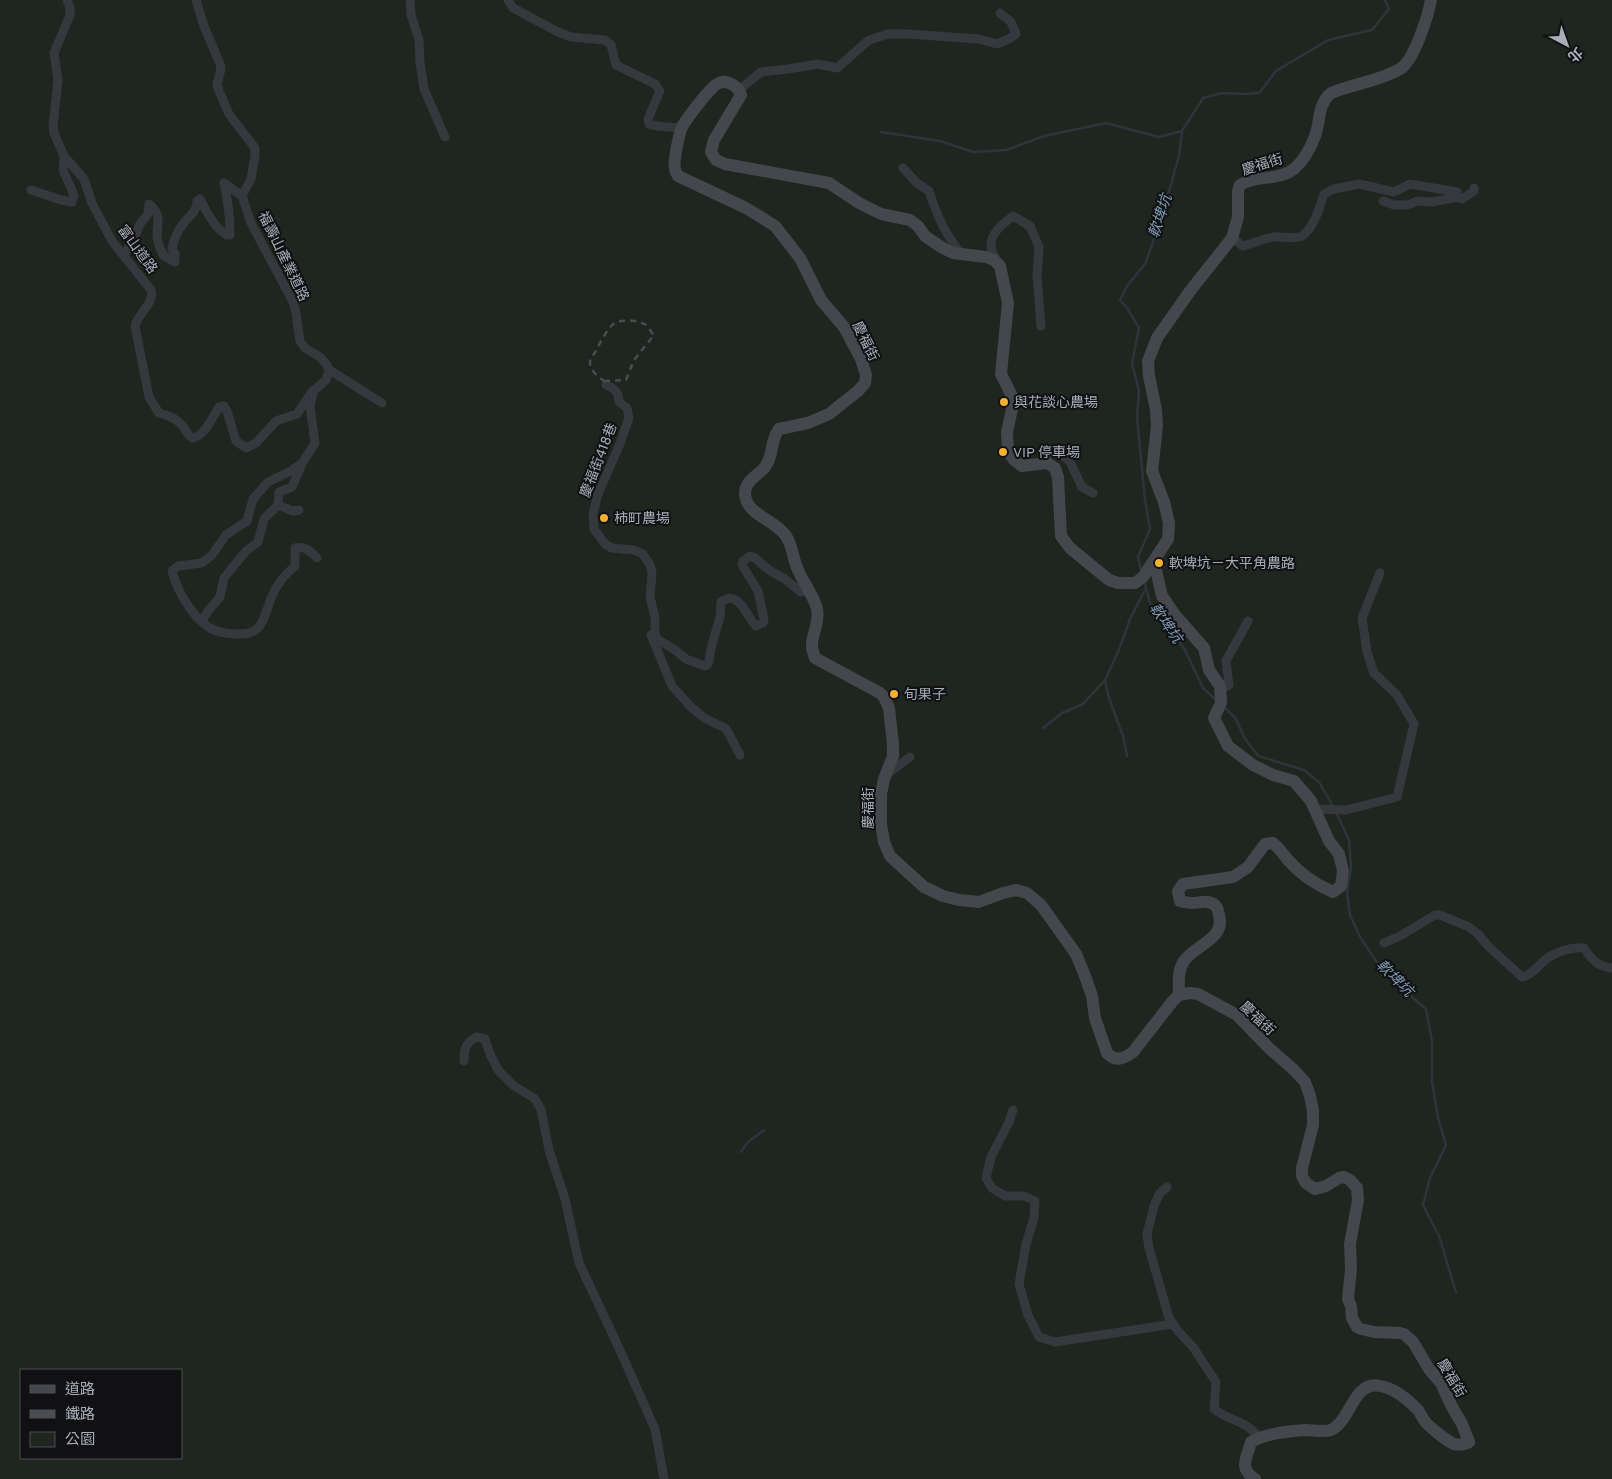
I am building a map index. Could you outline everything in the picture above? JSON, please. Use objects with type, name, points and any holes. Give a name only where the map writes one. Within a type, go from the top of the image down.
[{"type":"street","name":"富山道路","points":[[67,0],[70,15],[54,53],[58,80],[53,126],[64,156],[84,178],[92,203],[112,241],[153,295],[137,319],[136,326],[149,397],[159,413],[173,417],[183,426],[188,436],[197,438],[206,429],[219,407],[224,406],[236,441],[246,448],[256,443],[276,421],[297,414],[311,393],[313,393]]},
{"type":"street","points":[[124,255],[134,239],[140,224],[148,214],[149,204],[154,208],[158,219],[157,235],[163,255],[175,262],[175,254],[172,249],[173,242],[200,199],[211,220],[222,232],[230,235],[229,202],[224,183],[242,196],[251,179],[255,148],[229,114],[219,92],[217,86],[220,64],[204,26],[196,0]]},
{"type":"street","points":[[410,0],[411,15],[419,40],[424,89],[445,137]]},
{"type":"street","points":[[508,0],[513,8],[558,32],[577,38],[604,40],[611,46],[616,65],[655,84],[660,91],[648,119],[649,124],[681,128]]},
{"type":"street","name":"慶福街","points":[[996,262],[1000,266],[1008,303],[1001,374],[1012,396],[1012,409],[1007,432],[1008,451],[1014,460],[1022,466],[1047,463],[1055,468],[1058,477],[1061,536],[1070,548],[1109,580],[1118,583],[1134,583],[1141,578],[1154,562],[1168,539],[1168,523],[1164,502],[1152,471],[1157,426],[1148,361],[1157,338],[1190,291],[1232,238],[1238,216],[1238,191],[1240,185],[1250,180],[1279,177],[1294,170],[1307,153],[1316,135],[1321,105],[1330,93],[1401,69],[1412,56],[1428,14],[1431,0]]},
{"type":"street","points":[[996,262],[986,258],[953,253],[925,236],[918,226],[910,220],[881,214],[859,203],[828,183],[725,164],[716,160],[711,152],[714,140],[739,101],[741,95],[739,90],[761,72],[818,64],[837,68],[869,40],[888,34],[978,39],[996,44],[1016,34],[1011,22],[1000,13]]},
{"type":"street","name":"慶福街","points":[[739,90],[730,83],[718,84],[710,90],[681,128],[674,168],[678,176],[746,208],[775,226],[800,258],[821,300],[844,327],[866,375],[865,383],[858,391],[829,414],[808,423],[779,429],[773,436],[772,454],[764,468],[749,481],[745,492],[747,501],[757,513],[779,527],[787,537],[798,571],[817,609],[818,623],[812,646],[815,658],[880,693],[884,696],[889,708],[893,756],[885,775],[881,794],[881,824],[884,842],[890,856],[924,887],[943,896],[980,902],[1016,890],[1027,893],[1042,905],[1076,954],[1092,996],[1095,1018],[1110,1057],[1120,1060],[1127,1057],[1172,1002],[1179,995],[1190,993],[1198,994],[1236,1015],[1294,1070],[1304,1082],[1313,1111],[1312,1126],[1302,1168],[1302,1176],[1306,1183],[1314,1189],[1326,1186],[1344,1177],[1350,1180],[1357,1188],[1358,1200],[1350,1244],[1351,1269],[1348,1299],[1352,1318],[1357,1327],[1361,1329],[1374,1332],[1400,1333],[1413,1342],[1429,1369],[1441,1383],[1469,1442],[1465,1444],[1452,1444],[1426,1422],[1418,1409],[1401,1395],[1383,1386],[1373,1385],[1366,1387],[1338,1426],[1330,1430],[1304,1430],[1259,1437]]},
{"type":"street","points":[[31,190],[72,202],[74,195],[63,170],[64,156]]},
{"type":"street","points":[[903,168],[917,183],[929,191],[952,244],[962,255]]},
{"type":"street","points":[[1232,238],[1243,246],[1274,237],[1288,238],[1301,236],[1318,214],[1324,194],[1334,188],[1348,185],[1359,184],[1394,192],[1410,184],[1456,192],[1458,197]]},
{"type":"street","points":[[1382,201],[1394,205],[1408,205],[1417,201],[1432,202],[1458,197],[1462,199],[1474,192],[1474,188]]},
{"type":"street","name":"福壽山產業道路","points":[[242,196],[251,223],[293,302],[300,340],[305,348],[320,357],[328,369],[382,403]]},
{"type":"street","points":[[996,262],[990,247],[992,238],[1002,224],[1013,216],[1030,226],[1039,247],[1037,274],[1041,326]]},
{"type":"street","points":[[202,621],[220,597],[224,578],[246,551],[258,542],[264,519],[278,505],[279,492],[292,487],[303,462],[315,443],[310,406],[313,393],[326,380],[328,369]]},
{"type":"street","name":"慶福街418巷","points":[[606,385],[616,391],[619,396],[619,402],[627,408],[629,418],[620,446],[598,494],[593,513],[594,529],[605,544],[612,548],[634,550],[643,554],[650,565],[652,573],[650,597],[655,617],[654,627],[650,632],[672,686],[704,718],[725,728],[740,754]]},
{"type":"street","points":[[1038,464],[1049,454],[1060,453],[1070,462],[1082,486],[1093,493]]},
{"type":"street","points":[[303,462],[291,471],[268,482],[253,499],[247,521],[226,535],[212,555],[202,563],[178,566],[172,571],[175,582],[188,608],[202,621],[216,631],[250,634],[264,620],[272,594],[282,577],[295,566],[296,548],[308,549],[317,558]]},
{"type":"street","points":[[278,505],[293,512],[299,510]]},
{"type":"street","points":[[654,627],[657,639],[686,659],[705,666],[709,661],[710,648],[720,617],[721,602],[724,599],[730,598],[743,605],[756,626],[763,623],[764,618],[758,591],[742,565],[745,558],[750,556],[755,558],[801,592],[809,591]]},
{"type":"street","points":[[1154,562],[1162,596],[1175,615],[1204,648],[1209,670],[1220,688],[1220,703],[1214,718],[1228,746],[1254,765],[1273,775],[1294,781],[1311,801],[1320,808],[1346,810],[1397,797],[1414,724],[1397,695],[1374,673],[1367,652],[1362,618],[1380,573]]},
{"type":"street","points":[[1220,688],[1229,685],[1226,661],[1248,621]]},
{"type":"street","points":[[885,775],[910,757]]},
{"type":"street","points":[[1179,995],[1179,980],[1183,962],[1211,940],[1220,928],[1217,906],[1210,902],[1193,903],[1180,901],[1178,891],[1184,884],[1233,877],[1248,867],[1265,844],[1273,843],[1290,862],[1318,886],[1333,892],[1341,886],[1343,871],[1339,854],[1328,841],[1320,808]]},
{"type":"street","points":[[1384,943],[1400,936],[1435,915],[1440,915],[1478,934],[1488,946],[1522,977],[1555,953],[1578,948],[1584,948],[1592,960],[1612,968]]},
{"type":"street","points":[[464,1061],[464,1049],[470,1041],[476,1037],[485,1039],[498,1070],[514,1086],[534,1098],[541,1110],[550,1150],[565,1200],[579,1263],[655,1429],[664,1479]]},
{"type":"street","points":[[1013,1110],[992,1157],[986,1178],[992,1188],[1005,1196],[1024,1196],[1036,1201],[1019,1284],[1028,1315],[1039,1337],[1056,1342],[1173,1324]]},
{"type":"street","points":[[1167,1187],[1160,1193],[1154,1206],[1147,1234],[1160,1290],[1169,1318],[1193,1347],[1216,1382],[1214,1409],[1223,1416],[1252,1428],[1259,1437],[1251,1442],[1247,1457],[1244,1460],[1248,1474],[1255,1479]]},
{"type":"green space","points":[[0,0],[1612,0],[1612,1479],[0,1479]]},
{"type":"waterway","name":"軟埤坑","points":[[1141,570],[1138,557],[1150,529],[1145,500],[1137,417],[1139,391],[1132,363],[1139,328],[1120,300],[1127,286],[1145,264],[1161,220],[1179,156],[1182,131],[1203,98],[1222,93],[1259,93],[1276,71],[1328,40],[1372,30],[1389,9],[1385,0]]},
{"type":"waterway","points":[[881,132],[940,141],[973,152],[1006,150],[1044,136],[1106,123],[1159,137],[1182,131]]},
{"type":"waterway","name":"軟埤坑","points":[[1144,580],[1150,603],[1185,650],[1203,688],[1216,700]]},
{"type":"waterway","points":[[1127,756],[1123,736],[1108,695],[1105,680],[1130,619],[1145,590]]},
{"type":"waterway","points":[[1043,728],[1062,713],[1083,704],[1105,680]]},
{"type":"waterway","name":"軟埤坑","points":[[1224,707],[1236,719],[1244,737],[1258,756],[1304,770],[1319,782],[1334,808]]},
{"type":"waterway","name":"軟埤坑","points":[[1336,812],[1349,840],[1351,868],[1347,892],[1350,915],[1360,937],[1378,964],[1399,986],[1426,1009],[1432,1041],[1432,1081],[1438,1118],[1446,1145],[1430,1178],[1423,1205],[1439,1236],[1456,1292]]},
{"type":"waterway","points":[[741,1152],[747,1143],[764,1130]]},
{"type":"railway","points":[[604,381],[626,380],[634,360],[654,335],[646,325],[635,321],[622,321],[615,323],[607,331],[590,362],[594,372],[601,379],[604,381],[607,383]]},
{"type":"place","name":"與花談心農場","points":[[1004,402]]},
{"type":"place","name":"VIP 停車場","points":[[1003,452]]},
{"type":"place","name":"柿町農場","points":[[604,518]]},
{"type":"place","name":"軟埤坑－大平角農路","points":[[1159,563]]},
{"type":"place","name":"旬果子","points":[[894,694]]}]
